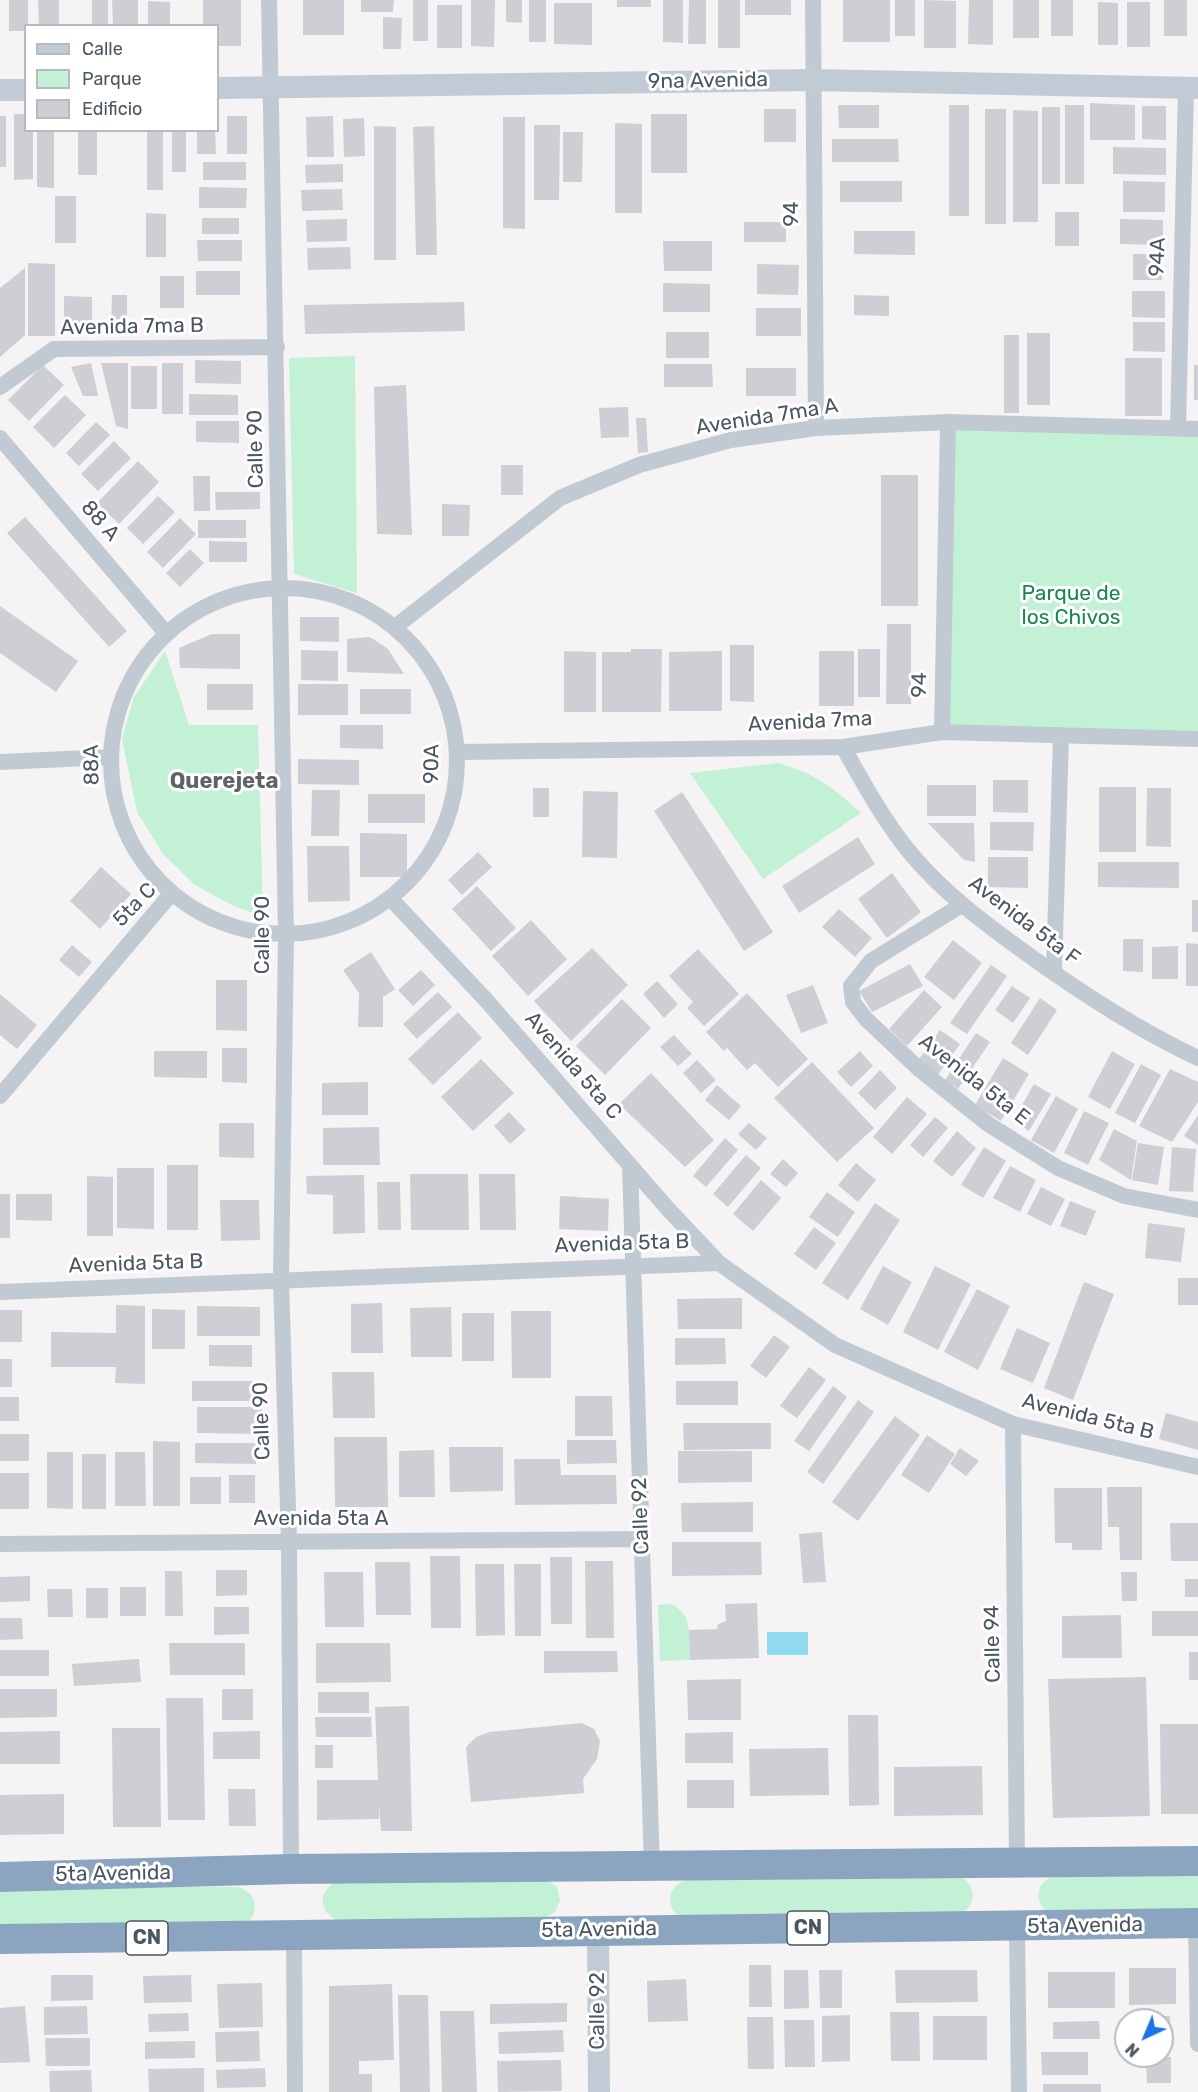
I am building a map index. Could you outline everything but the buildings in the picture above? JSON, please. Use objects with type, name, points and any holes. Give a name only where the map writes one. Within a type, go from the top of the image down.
[{"type":"highway","name":"5ta Avenida","points":[[0,1877],[291,1869],[1198,1862]]},
{"type":"highway","name":"5ta Avenida","points":[[0,1939],[598,1929],[1017,1927],[1197,1923]]},
{"type":"main road","name":"9na Avenida","points":[[219,88],[813,80],[1192,88]]},
{"type":"main road","points":[[0,90],[24,90]]},
{"type":"main road","name":"Calle 92","points":[[598,1929],[598,2092]]},
{"type":"street","name":"Calle 90","points":[[269,0],[286,936],[281,1281],[288,1542],[291,1869]]},
{"type":"street","name":"94","points":[[813,0],[816,428]]},
{"type":"street","name":"94A","points":[[1178,428],[1192,88]]},
{"type":"street","name":"Avenida 7ma B","points":[[0,387],[54,349],[277,347]]},
{"type":"street","name":"94","points":[[942,732],[948,422]]},
{"type":"street","name":"Avenida 7ma A","points":[[395,627],[560,498],[639,465],[731,440],[816,428],[948,422],[1198,429]]},
{"type":"street","name":"88 A","points":[[0,438],[166,633]]},
{"type":"street","name":"90A","points":[[281,587],[322,592],[361,605],[395,627],[428,662],[449,705],[459,752],[453,808],[430,859],[392,900]]},
{"type":"street","name":"88A","points":[[171,894],[138,855],[117,808],[110,757],[117,711],[136,668],[166,633],[201,608],[240,593],[281,587]]},
{"type":"street","name":"Avenida 7ma","points":[[459,752],[843,747],[942,732],[1198,739]]},
{"type":"street","points":[[1054,973],[1061,735]]},
{"type":"street","name":"Avenida 5ta F","points":[[843,747],[875,803],[912,855],[960,906],[1054,973],[1153,1037],[1198,1058]]},
{"type":"street","points":[[0,762],[110,757]]},
{"type":"street","name":"5ta C","points":[[0,1096],[171,894],[206,917],[245,932],[286,936],[342,927],[392,900]]},
{"type":"street","name":"Avenida 5ta C","points":[[392,900],[486,1000],[719,1263]]},
{"type":"street","name":"Avenida 5ta E","points":[[960,906],[872,961],[851,986],[853,1002],[866,1019],[919,1069],[988,1124],[1058,1167],[1124,1196],[1198,1210]]},
{"type":"street","name":"Calle 92","points":[[630,1165],[652,1868]]},
{"type":"street","name":"Avenida 5ta B","points":[[0,1292],[719,1263],[835,1345],[1013,1424],[1198,1467]]},
{"type":"street","name":"Calle 94","points":[[1013,1424],[1017,1865]]},
{"type":"street","name":"Avenida 5ta A","points":[[0,1544],[642,1539]]},
{"type":"street","points":[[1197,1923],[1198,2044]]},
{"type":"street","points":[[1017,1927],[1019,2092]]},
{"type":"street","points":[[294,1935],[295,2092]]},
{"type":"green space","points":[[355,356],[357,593],[294,574],[289,358]]},
{"type":"green space","name":"Parque de los Chivos","points":[[948,422],[1198,429],[1198,739],[942,732]]},
{"type":"green space","points":[[165,651],[189,725],[258,725],[263,917],[234,906],[195,885],[163,854],[137,812],[122,739],[134,697]]},
{"type":"green space","points":[[778,763],[822,782],[861,813],[763,879],[690,773]]},
{"type":"green space","points":[[671,1604],[684,1614],[687,1620],[690,1635],[690,1660],[660,1661],[658,1605]]},
{"type":"green space","points":[[1198,1871],[1198,1912],[1047,1912],[1039,1897],[1040,1887],[1053,1876]]},
{"type":"green space","points":[[959,1876],[965,1879],[973,1893],[971,1904],[963,1913],[678,1916],[670,1900],[676,1886],[686,1880]]},
{"type":"green space","points":[[546,1879],[557,1887],[560,1900],[555,1912],[543,1919],[340,1921],[328,1914],[323,1903],[325,1892],[335,1882]]},
{"type":"green space","points":[[0,1887],[238,1887],[249,1893],[255,1907],[248,1923],[0,1927]]},
{"type":"water","points":[[767,1632],[808,1632],[808,1655],[767,1655]]},
{"type":"district","name":"Querejeta","points":[[224,782]]}]
